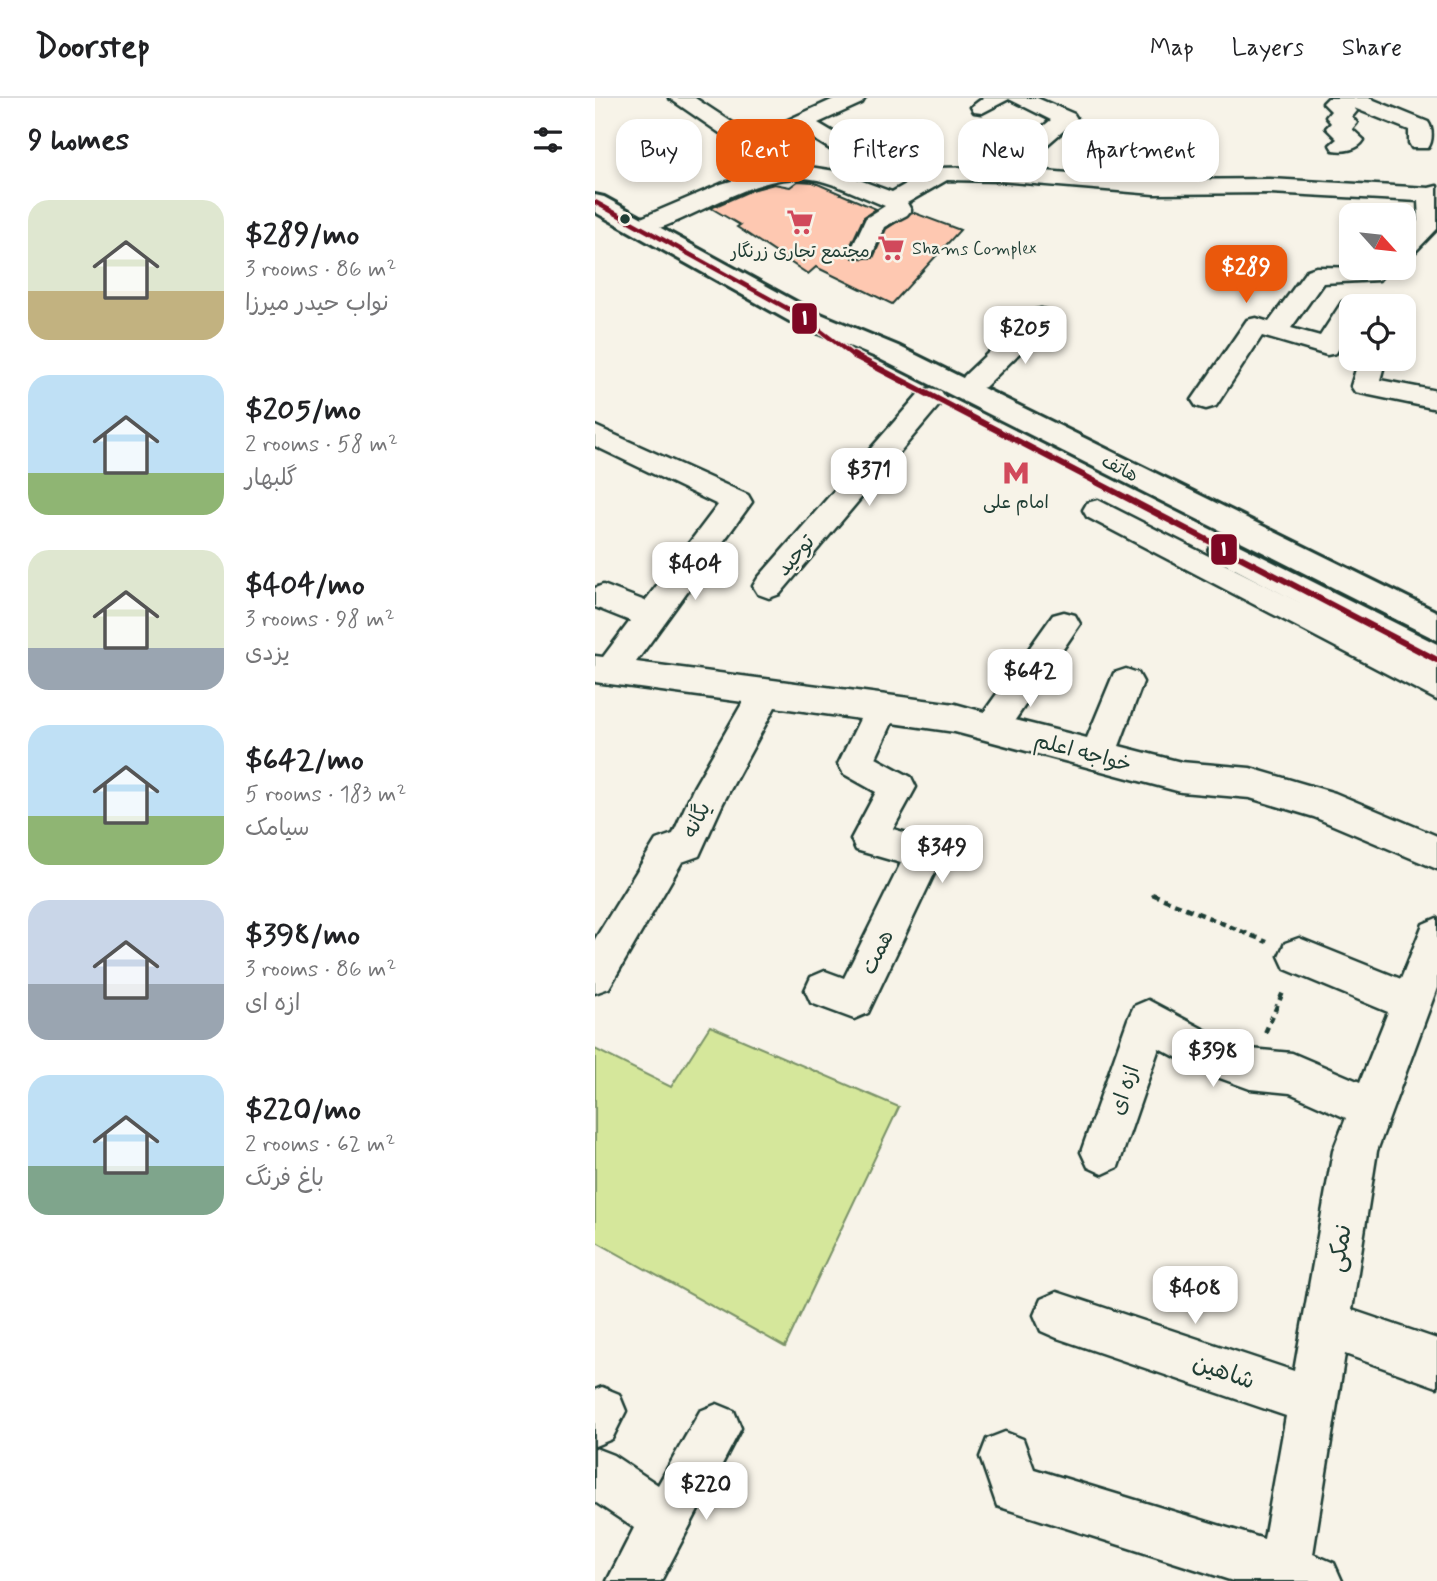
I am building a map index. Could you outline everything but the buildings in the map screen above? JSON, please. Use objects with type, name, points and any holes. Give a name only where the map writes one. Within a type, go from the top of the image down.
[{"type":"main road","name":"هاتف","points":[[595,202],[643,226],[801,316],[888,352],[1437,626]]},
{"type":"main road","name":"هاتف","points":[[801,316],[862,362],[1437,660]]},
{"type":"main road","points":[[888,352],[975,381],[1437,603]]},
{"type":"street","points":[[680,98],[716,122]]},
{"type":"street","points":[[808,119],[854,98]]},
{"type":"street","points":[[1019,98],[1066,119],[1048,134]]},
{"type":"street","points":[[1338,99],[1420,127],[1420,143]]},
{"type":"street","points":[[1338,99],[1346,111],[1337,117],[1346,123],[1337,128],[1353,140],[1341,145]]},
{"type":"street","points":[[815,173],[894,201],[899,209],[874,223],[863,250]]},
{"type":"street","points":[[894,201],[942,173],[958,173]]},
{"type":"street","points":[[1048,178],[1154,187],[1270,186],[1433,194],[1431,221],[1416,237]]},
{"type":"street","points":[[643,226],[730,189],[754,182]]},
{"type":"street","points":[[1154,187],[1155,182]]},
{"type":"street","points":[[1275,332],[1316,275],[1339,273]]},
{"type":"street","points":[[975,381],[1041,317]]},
{"type":"street","points":[[1206,400],[1256,326],[1339,351]]},
{"type":"street","points":[[1369,371],[1365,386],[1437,400]]},
{"type":"street","name":"توحید","points":[[769,586],[931,397]]},
{"type":"street","points":[[595,435],[737,502],[651,617],[600,672]]},
{"type":"street","points":[[1098,510],[1437,687]]},
{"type":"street","points":[[603,597],[651,617]]},
{"type":"street","points":[[991,728],[1064,624]]},
{"type":"street","name":"خواجه اعلم","points":[[600,672],[955,718],[1181,777],[1250,783],[1322,804],[1437,853]]},
{"type":"street","points":[[1098,756],[1126,682]]},
{"type":"street","name":"یگانه","points":[[595,975],[669,851],[686,845],[707,798],[766,692]]},
{"type":"street","name":"همت","points":[[825,990],[854,1000],[925,853],[869,839],[898,787],[856,764],[882,708]]},
{"type":"street","name":"نمکی","points":[[1005,1457],[1015,1488],[1295,1578],[1312,1401],[1355,1151],[1437,936]]},
{"type":"street","points":[[1299,956],[1410,1002]]},
{"type":"street","name":"ازه ای","points":[[1103,1152],[1149,1018],[1206,1053],[1250,1069],[1292,1073],[1372,1108]]},
{"type":"street","name":"شاهین","points":[[1057,1315],[1312,1401]]},
{"type":"street","points":[[1326,1324],[1437,1363]]},
{"type":"street","points":[[633,1581],[717,1428]]},
{"type":"street","points":[[595,1473],[666,1520]]},
{"type":"path","points":[[1152,894],[1299,956],[1250,1069]]},
{"type":"green space","points":[[710,1026],[899,1107],[785,1347],[595,1241],[595,1049],[671,1087]]},
{"type":"transit line","name":"۱","points":[[595,202],[801,316],[862,362],[1437,660]]},
{"type":"place","name":"مجتمع تجاری زرنگار","points":[[800,222]]},
{"type":"place","name":"Shams Complex","points":[[891,248]]},
{"type":"place","name":"امام علی","points":[[1016,473]]}]
